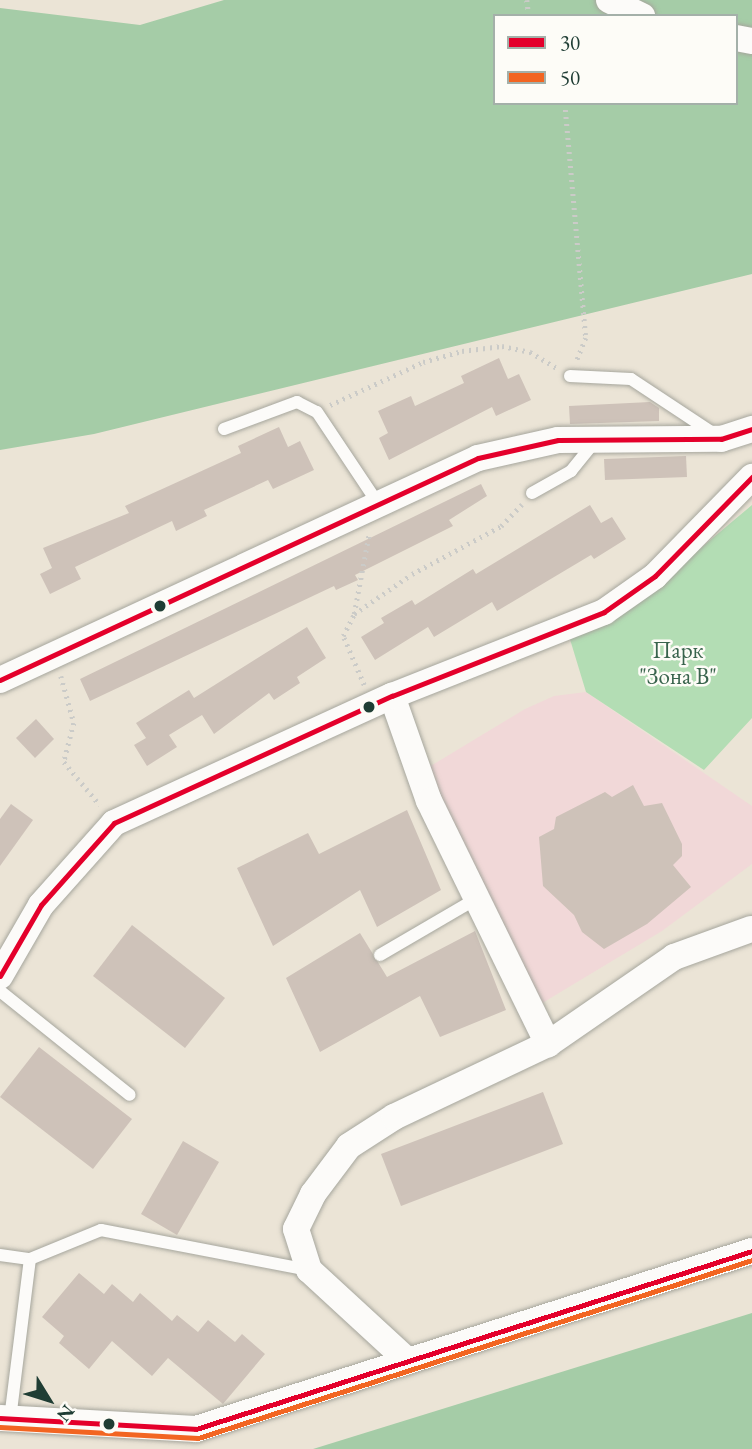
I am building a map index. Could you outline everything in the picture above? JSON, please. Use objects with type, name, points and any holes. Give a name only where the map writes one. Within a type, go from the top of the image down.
[{"type":"street","points":[[609,0],[638,14]]},
{"type":"street","points":[[0,680],[377,502],[478,458],[558,439],[721,439],[752,429]]},
{"type":"street","points":[[0,976],[41,905],[114,823],[383,701],[570,628],[628,598],[752,477]]},
{"type":"street","points":[[383,701],[474,900],[548,1044]]},
{"type":"street","points":[[408,1361],[309,1270],[296,1229],[313,1194],[349,1146],[394,1117],[548,1044],[674,957],[751,930]]},
{"type":"street","points":[[5,1419],[196,1429],[752,1251]]},
{"type":"lane","points":[[570,376],[631,379],[721,439]]},
{"type":"lane","points":[[223,429],[297,402],[317,412],[377,502]]},
{"type":"lane","points":[[532,493],[571,471],[595,441]]},
{"type":"lane","points":[[380,955],[474,900]]},
{"type":"lane","points":[[0,991],[130,1095]]},
{"type":"lane","points":[[0,1255],[30,1259],[101,1230],[309,1270]]},
{"type":"lane","points":[[5,1419],[30,1259]]},
{"type":"path","points":[[317,412],[411,367],[462,351],[502,346],[530,352],[570,376],[586,338],[565,105]]},
{"type":"path","points":[[354,614],[412,573],[501,526],[532,493]]},
{"type":"path","points":[[377,502],[354,614],[343,636],[383,701]]},
{"type":"path","points":[[55,655],[74,723],[64,762],[114,823]]},
{"type":"shaded area","points":[[586,692],[752,806],[752,864],[662,931],[539,1005],[424,770],[525,709],[554,696]]},
{"type":"green space","points":[[224,0],[752,0],[752,274],[94,434],[0,450],[0,8],[140,25]]},
{"type":"green space","name":"Парк \"Зона В\"","points":[[752,505],[752,718],[704,770],[586,692],[569,636],[639,600]]},
{"type":"green space","points":[[752,1313],[752,1449],[313,1449]]},
{"type":"building","points":[[499,358],[508,379],[519,374],[531,400],[496,416],[492,407],[389,460],[379,438],[388,433],[378,411],[411,396],[415,406],[464,383],[461,376]]},
{"type":"building","points":[[650,402],[659,408],[659,421],[570,424],[569,406]]},
{"type":"building","points":[[279,427],[288,447],[300,441],[314,470],[273,489],[268,480],[204,510],[207,516],[176,531],[172,521],[75,567],[81,579],[50,594],[40,574],[52,568],[43,548],[129,513],[125,506],[241,453],[238,446]]},
{"type":"building","points":[[686,456],[687,477],[605,480],[604,459]]},
{"type":"building","points":[[481,484],[487,496],[449,520],[453,526],[355,575],[358,580],[336,590],[334,586],[90,701],[80,679]]},
{"type":"building","points":[[590,505],[601,523],[612,517],[626,539],[594,559],[591,555],[497,611],[492,602],[434,637],[428,627],[375,660],[361,637],[384,623],[381,618],[412,600],[415,605],[473,569],[476,574]]},
{"type":"building","points":[[307,627],[326,658],[297,677],[300,683],[274,700],[269,693],[214,734],[202,715],[169,735],[177,747],[147,766],[134,745],[146,738],[136,723],[189,690],[194,698]]},
{"type":"building","points":[[36,719],[54,739],[35,758],[16,738]]},
{"type":"building","points":[[633,785],[644,806],[662,803],[682,844],[682,856],[673,865],[691,887],[647,924],[604,949],[582,932],[574,915],[543,886],[539,837],[554,829],[556,817],[605,792],[612,797]]},
{"type":"building","points":[[11,804],[33,820],[0,866],[0,819]]},
{"type":"building","points":[[407,810],[441,890],[377,927],[360,890],[273,946],[237,868],[308,833],[319,854]]},
{"type":"building","points":[[132,925],[225,998],[185,1048],[93,976]]},
{"type":"building","points":[[475,931],[506,1010],[440,1037],[420,996],[320,1052],[286,978],[360,933],[387,977]]},
{"type":"building","points":[[39,1047],[132,1119],[93,1169],[0,1097]]},
{"type":"building","points":[[543,1092],[563,1144],[401,1206],[381,1154]]},
{"type":"building","points":[[183,1141],[219,1162],[177,1235],[141,1214]]},
{"type":"building","points":[[79,1273],[104,1294],[112,1284],[133,1302],[140,1293],[172,1321],[177,1315],[198,1332],[208,1320],[235,1342],[242,1334],[265,1354],[223,1404],[168,1358],[152,1376],[112,1341],[89,1369],[59,1343],[64,1336],[42,1317]]},
{"type":"transit line","name":"30","points":[[0,680],[478,458],[558,440],[721,439],[752,429]]},
{"type":"transit line","name":"30","points":[[0,976],[41,905],[114,823],[392,696],[604,612],[655,576],[752,477]]},
{"type":"transit line","name":"30","points":[[0,1418],[196,1429],[752,1251]]},
{"type":"transit line","name":"50","points":[[0,1427],[198,1438],[752,1260]]}]
